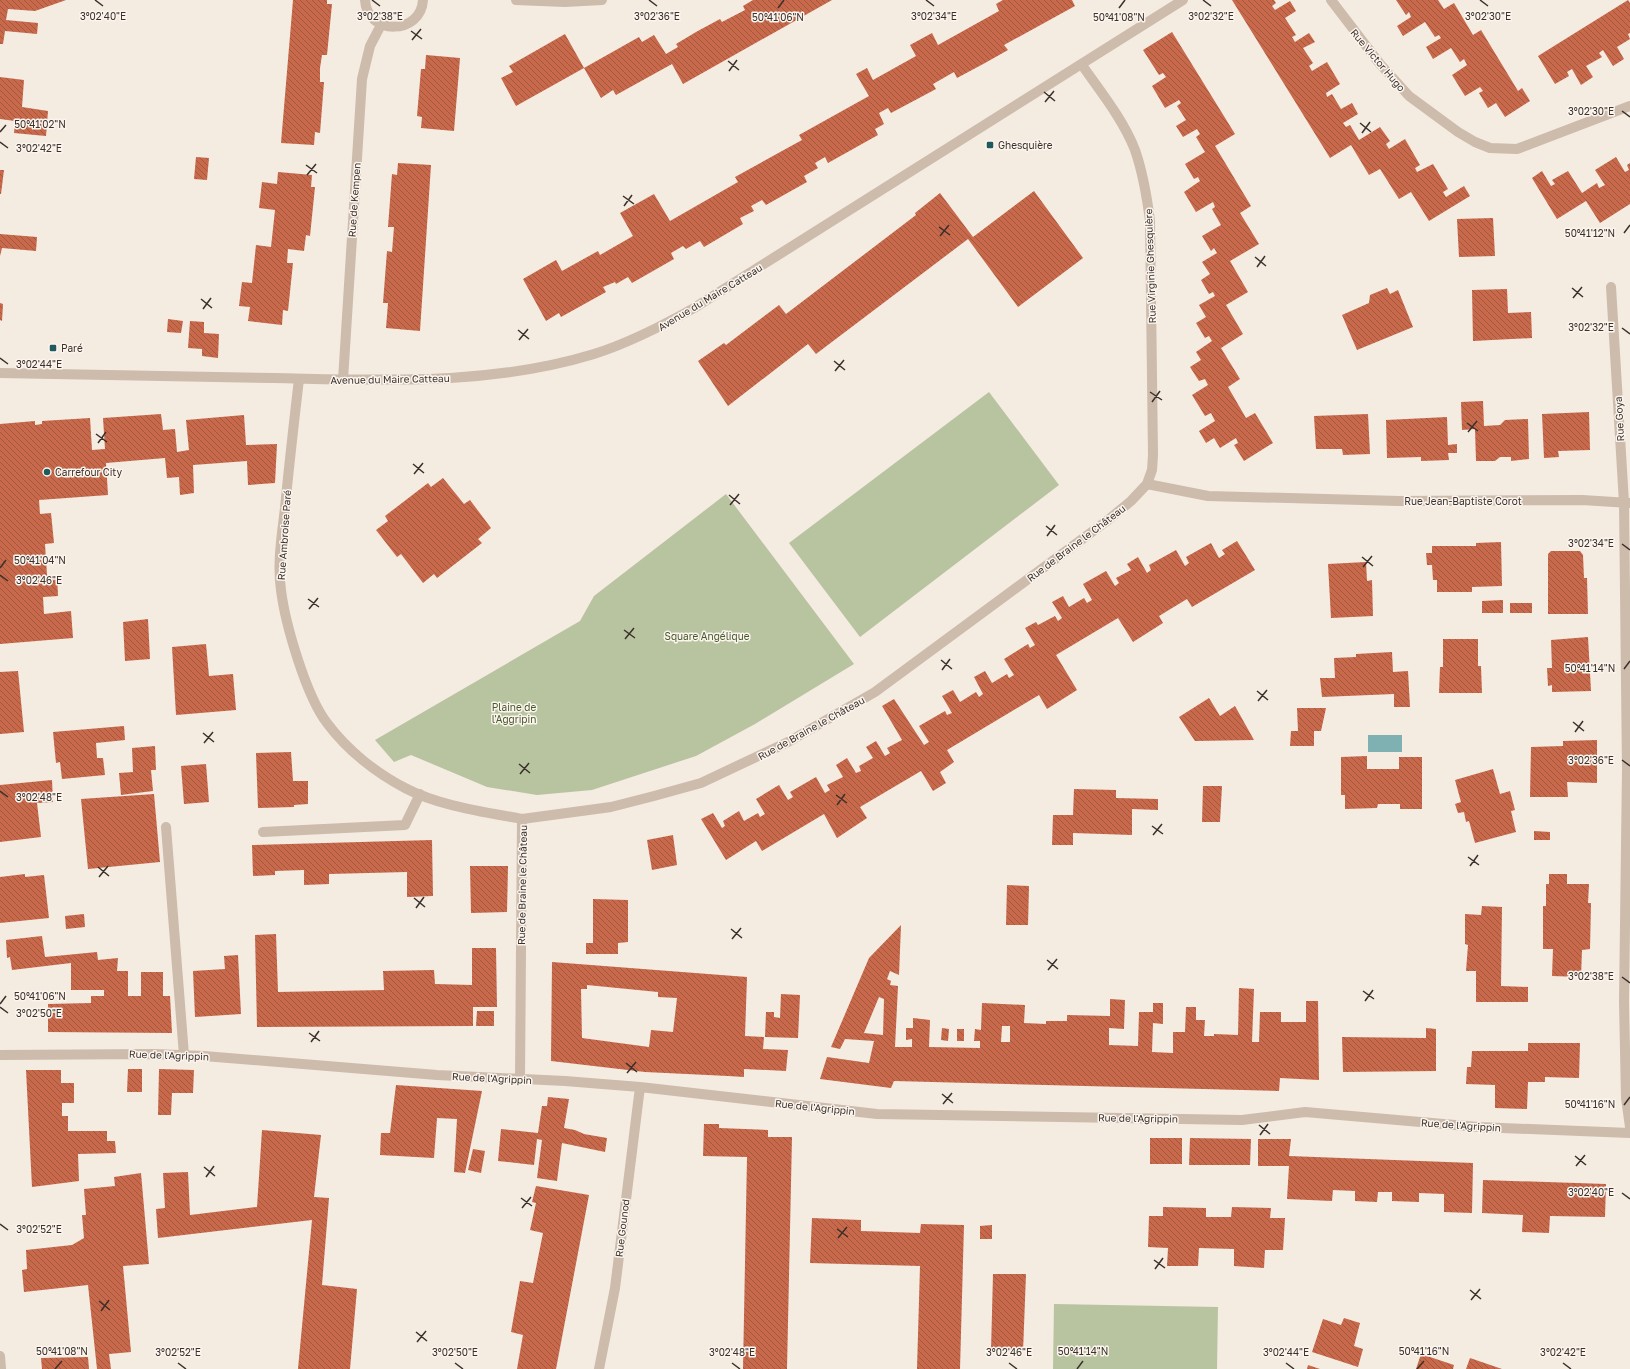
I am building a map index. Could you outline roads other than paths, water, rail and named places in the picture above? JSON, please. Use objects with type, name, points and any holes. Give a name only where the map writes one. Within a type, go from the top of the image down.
[{"type":"street","points":[[365,0],[368,12],[374,20],[381,25],[391,28],[401,27],[411,23],[423,6],[423,0]]},
{"type":"street","points":[[516,0],[565,2],[602,0]]},
{"type":"street","name":"Avenue du Maire Catteau","points":[[0,373],[343,380],[480,377],[512,372],[595,353],[658,328],[737,282],[1183,0]]},
{"type":"street","name":"Rue Victor Hugo","points":[[1331,0],[1380,64],[1409,96],[1458,132],[1475,142],[1490,148],[1517,149],[1630,106]]},
{"type":"street","name":"Rue de Kempen","points":[[343,380],[362,79],[370,46],[381,25]]},
{"type":"street","name":"Rue Virginie Ghesquière","points":[[1082,64],[1128,136],[1138,161],[1147,198],[1150,221],[1153,454],[1152,470],[1147,484]]},
{"type":"street","name":"Rue Goya","points":[[1611,287],[1627,503],[1627,769],[1624,1002],[1626,1098],[1630,1127]]},
{"type":"street","name":"Rue Ambroise Paré","points":[[299,379],[281,555],[280,589],[287,621],[310,692],[326,722],[350,748],[379,773],[406,789],[420,794],[472,809],[522,819]]},
{"type":"street","name":"Rue Jean-Baptiste Corot","points":[[1147,484],[1208,496],[1399,501],[1582,500],[1627,503]]},
{"type":"street","name":"Rue de Braine le Château","points":[[520,1079],[522,819],[611,807],[654,796],[701,782],[788,742],[875,692],[1108,520],[1131,501],[1147,484]]},
{"type":"street","points":[[263,832],[405,825],[420,794]]},
{"type":"street","points":[[166,827],[184,1055]]},
{"type":"street","name":"Rue de l'Agrippin","points":[[0,1054],[184,1055],[437,1075],[640,1087],[877,1114],[1242,1120],[1305,1112],[1478,1127],[1630,1133]]},
{"type":"street","name":"Rue Gounod","points":[[599,1369],[615,1288],[640,1087]]},
{"type":"street","points":[[0,1356],[1,1369]]},
{"type":"water","points":[[1368,735],[1402,735],[1402,752],[1368,752]]},
{"type":"place","name":"Ghesquière","points":[[990,145]]},
{"type":"place","name":"Paré","points":[[53,348]]},
{"type":"place","name":"Carrefour City","points":[[47,472]]},
{"type":"park label","name":"Square Angélique","points":[[707,636]]},
{"type":"park label","name":"Plaine de l'Aggripin","points":[[514,712]]}]
